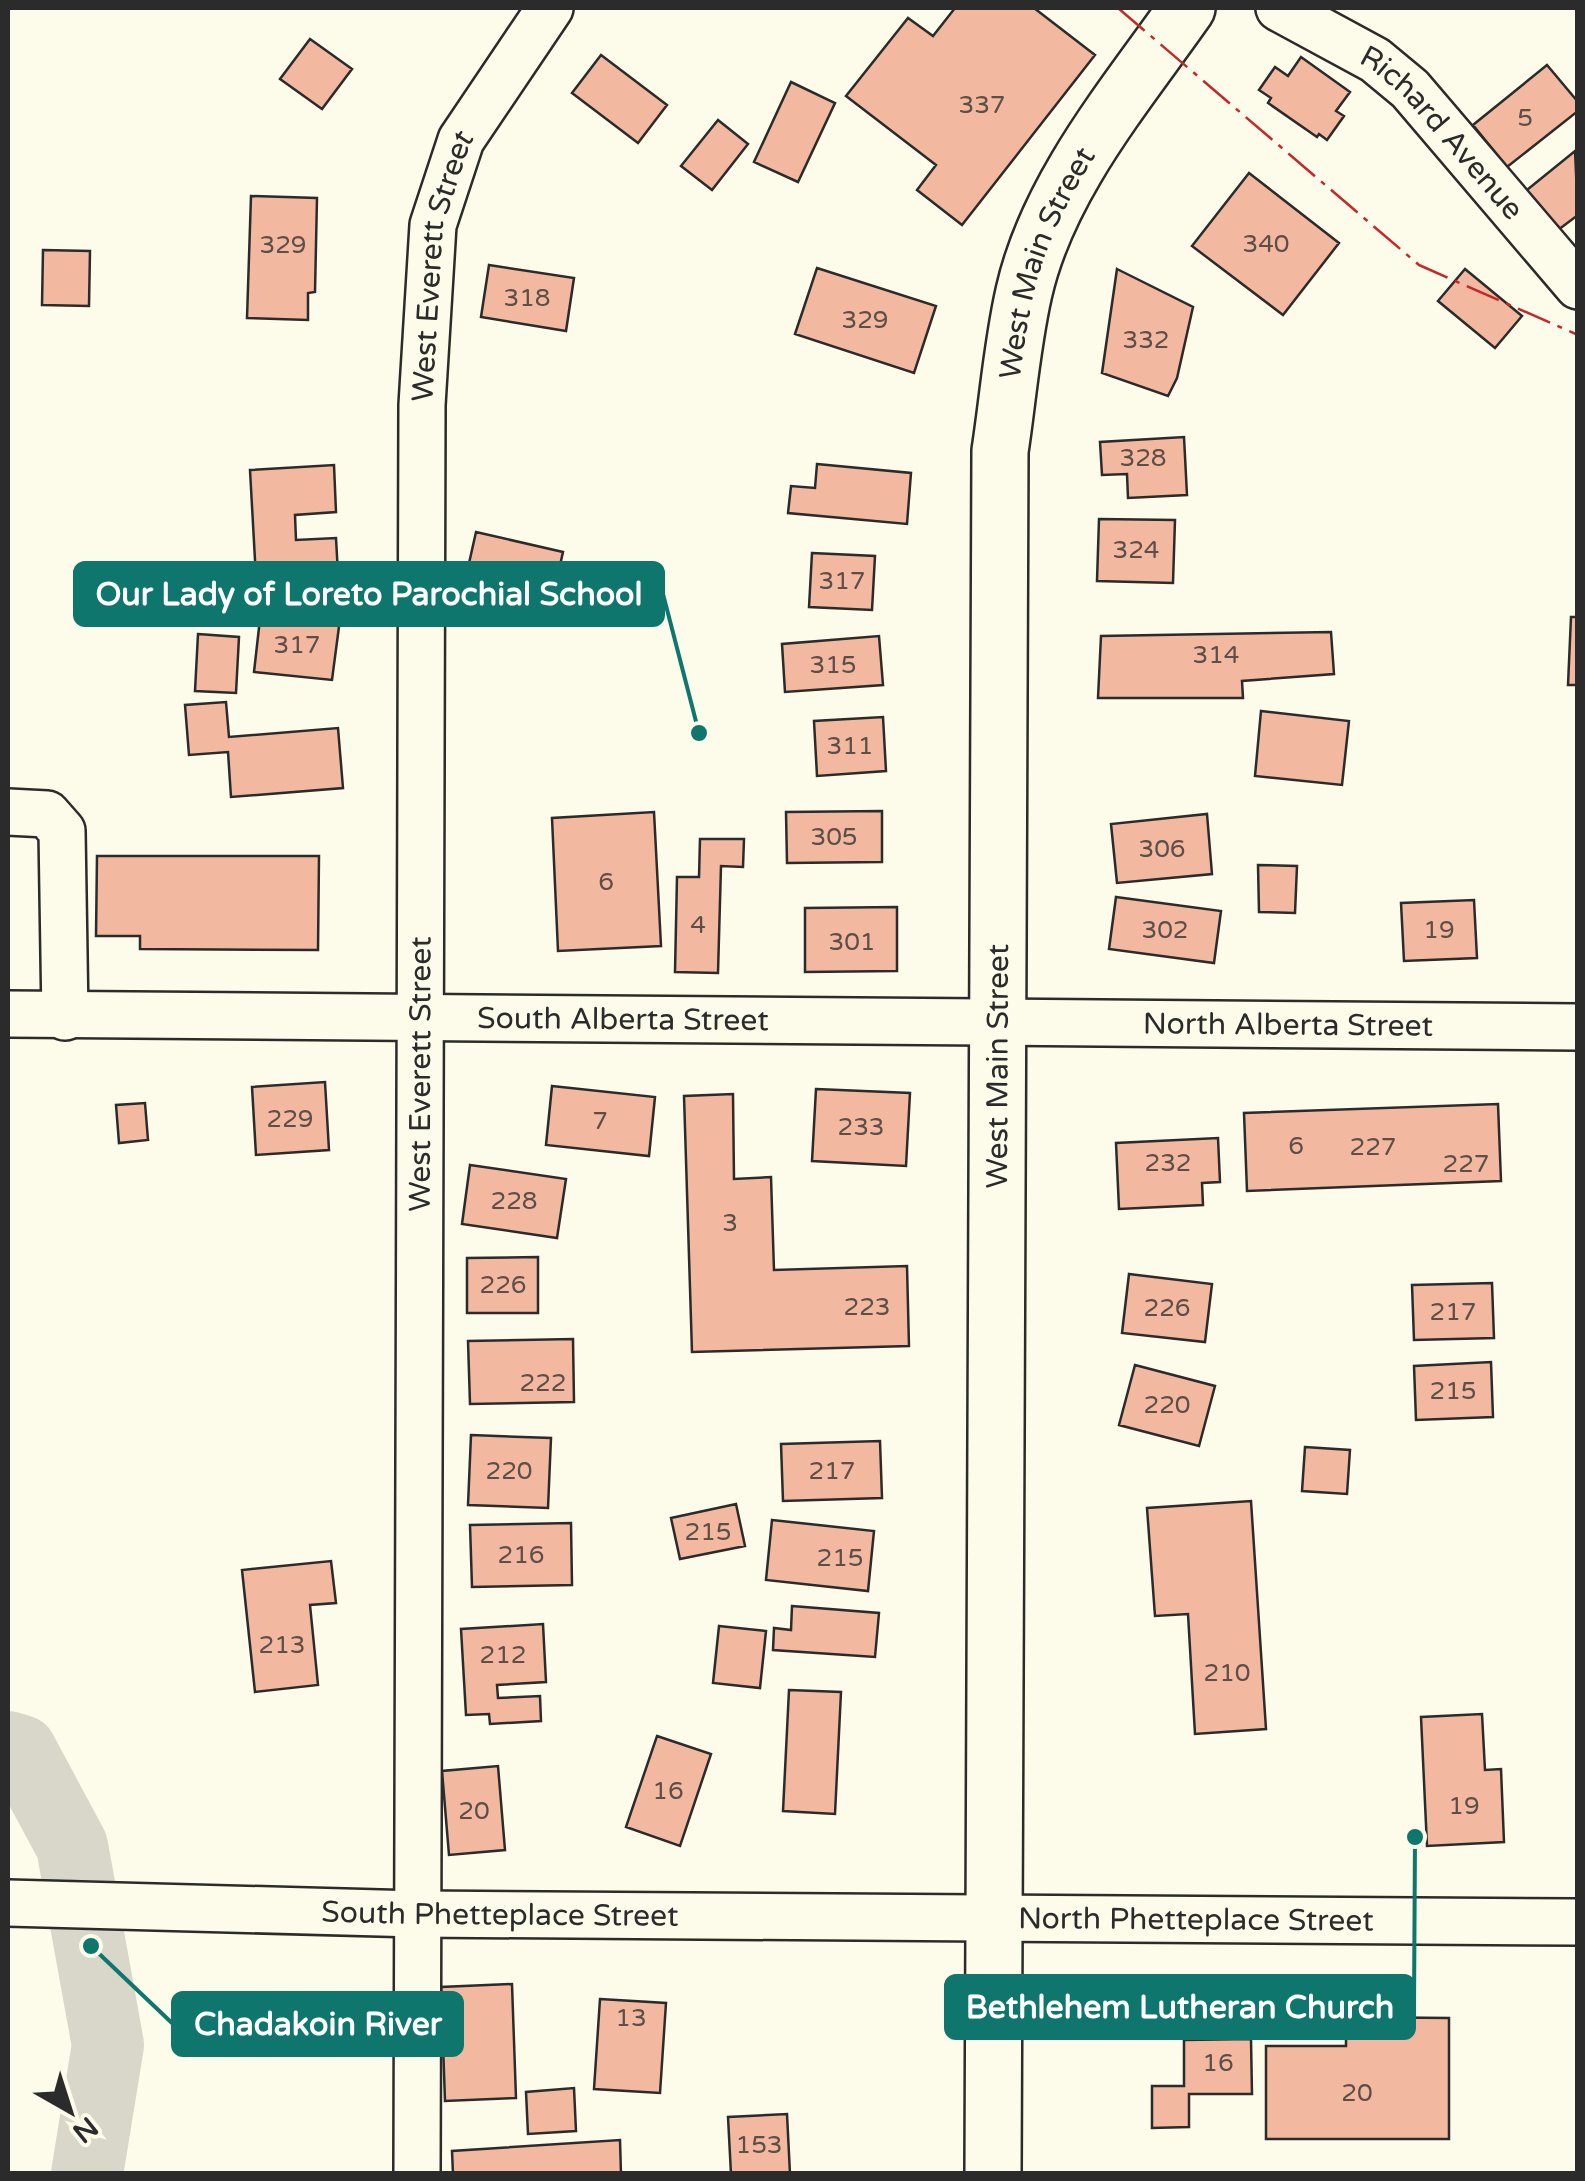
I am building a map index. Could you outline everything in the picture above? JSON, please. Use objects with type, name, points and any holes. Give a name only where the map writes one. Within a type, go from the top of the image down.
[{"type":"main road","name":"West Main Street","points":[[993,2174],[1001,1024],[1000,451],[1024,289],[1060,199],[1090,145],[1187,8]]},
{"type":"street","name":"West Everett Street","points":[[417,2174],[424,1019],[422,405],[434,225],[461,140],[550,8]]},
{"type":"street","name":"Richard Avenue","points":[[1280,8],[1375,60],[1410,89],[1578,286]]},
{"type":"street","points":[[8,812],[47,814],[62,831],[66,1016]]},
{"type":"street","name":"South Alberta Street","points":[[8,1014],[1001,1024]]},
{"type":"street","name":"North Alberta Street","points":[[1001,1024],[1578,1027]]},
{"type":"street","name":"South Phetteplace Street","points":[[8,1903],[417,1914],[993,1920]]},
{"type":"street","name":"North Phetteplace Street","points":[[993,1920],[1578,1922]]},
{"type":"building","points":[[955,8],[1034,8],[1095,55],[962,225],[917,190],[936,165],[846,96],[908,18],[933,36]]},
{"type":"building","points":[[310,39],[352,69],[322,109],[280,79]]},
{"type":"building","points":[[601,55],[667,105],[638,143],[572,93]]},
{"type":"building","points":[[1301,57],[1350,92],[1336,111],[1344,116],[1327,140],[1268,103],[1271,98],[1259,90],[1275,67],[1288,76]]},
{"type":"building","points":[[1547,65],[1578,102],[1578,111],[1507,167],[1473,125]]},
{"type":"building","points":[[791,82],[835,103],[798,182],[754,162]]},
{"type":"building","points":[[718,120],[748,144],[712,190],[681,166]]},
{"type":"building","points":[[1575,151],[1578,215],[1554,233],[1522,194]]},
{"type":"building","points":[[1249,173],[1339,243],[1283,315],[1192,246]]},
{"type":"building","points":[[251,196],[317,198],[315,292],[308,293],[308,320],[247,318]]},
{"type":"building","points":[[43,250],[90,251],[89,306],[42,305]]},
{"type":"building","points":[[489,265],[574,278],[566,331],[481,317]]},
{"type":"building","points":[[817,268],[936,306],[914,373],[795,334]]},
{"type":"building","points":[[1117,269],[1193,307],[1177,378],[1168,396],[1102,373]]},
{"type":"building","points":[[1465,269],[1522,316],[1495,348],[1438,301]]},
{"type":"building","points":[[1184,437],[1187,495],[1128,498],[1127,474],[1102,475],[1100,442]]},
{"type":"building","points":[[817,464],[911,473],[907,524],[788,513],[791,486],[815,488]]},
{"type":"building","points":[[334,465],[336,512],[295,515],[296,540],[336,538],[339,592],[257,596],[250,470]]},
{"type":"building","points":[[1099,519],[1175,520],[1173,583],[1097,581]]},
{"type":"building","points":[[476,532],[563,552],[550,610],[463,590]]},
{"type":"building","points":[[812,553],[875,556],[872,610],[809,607]]},
{"type":"building","points":[[261,610],[340,619],[332,680],[254,672]]},
{"type":"building","points":[[1571,617],[1578,617],[1578,685],[1568,685]]},
{"type":"building","points":[[1331,632],[1334,674],[1242,681],[1243,698],[1098,698],[1101,636]]},
{"type":"building","points":[[198,634],[239,637],[236,693],[195,691]]},
{"type":"building","points":[[879,636],[883,685],[785,692],[782,644]]},
{"type":"building","points":[[226,702],[229,737],[338,728],[343,788],[231,797],[228,752],[189,755],[185,705]]},
{"type":"building","points":[[1261,711],[1349,721],[1342,785],[1255,776]]},
{"type":"building","points":[[883,717],[886,771],[817,776],[814,721]]},
{"type":"building","points":[[882,811],[882,862],[787,863],[786,812]]},
{"type":"building","points":[[654,812],[661,946],[558,951],[552,818]]},
{"type":"building","points":[[1207,814],[1212,874],[1117,883],[1111,824]]},
{"type":"building","points":[[700,839],[744,839],[743,867],[721,866],[718,973],[675,972],[677,877],[699,877]]},
{"type":"building","points":[[97,856],[319,856],[318,950],[140,949],[140,936],[96,936]]},
{"type":"building","points":[[1258,865],[1297,866],[1295,913],[1259,912]]},
{"type":"building","points":[[1116,897],[1221,911],[1214,963],[1109,949]]},
{"type":"building","points":[[1474,900],[1477,958],[1404,961],[1401,903]]},
{"type":"building","points":[[897,907],[897,971],[805,972],[805,908]]},
{"type":"building","points":[[325,1082],[329,1150],[256,1155],[252,1087]]},
{"type":"building","points":[[552,1086],[655,1097],[649,1156],[546,1145]]},
{"type":"building","points":[[816,1089],[910,1093],[906,1166],[812,1161]]},
{"type":"building","points":[[733,1094],[734,1179],[771,1177],[774,1270],[907,1266],[909,1346],[692,1352],[684,1096]]},
{"type":"building","points":[[145,1103],[148,1140],[119,1143],[116,1105]]},
{"type":"building","points":[[1498,1104],[1501,1181],[1247,1191],[1244,1113]]},
{"type":"building","points":[[1218,1138],[1220,1182],[1202,1183],[1203,1205],[1119,1209],[1116,1143]]},
{"type":"building","points":[[470,1165],[566,1179],[557,1238],[462,1224]]},
{"type":"building","points":[[538,1257],[538,1313],[467,1313],[467,1258]]},
{"type":"building","points":[[1129,1274],[1212,1284],[1205,1342],[1122,1333]]},
{"type":"building","points":[[1492,1283],[1494,1338],[1414,1340],[1412,1285]]},
{"type":"building","points":[[573,1339],[574,1402],[470,1404],[468,1341]]},
{"type":"building","points":[[1491,1362],[1493,1417],[1416,1420],[1414,1366]]},
{"type":"building","points":[[1135,1365],[1215,1386],[1199,1446],[1119,1425]]},
{"type":"building","points":[[471,1435],[551,1438],[548,1508],[468,1505]]},
{"type":"building","points":[[880,1441],[882,1498],[783,1501],[781,1444]]},
{"type":"building","points":[[1305,1447],[1350,1450],[1347,1494],[1302,1491]]},
{"type":"building","points":[[1251,1501],[1266,1729],[1195,1734],[1188,1614],[1155,1616],[1147,1508]]},
{"type":"building","points":[[736,1504],[745,1546],[680,1559],[671,1518]]},
{"type":"building","points":[[772,1520],[874,1531],[868,1591],[766,1580]]},
{"type":"building","points":[[571,1523],[572,1585],[472,1587],[470,1525]]},
{"type":"building","points":[[331,1561],[336,1603],[310,1605],[318,1685],[255,1692],[242,1570]]},
{"type":"building","points":[[792,1606],[879,1613],[875,1657],[773,1650],[774,1628],[791,1630]]},
{"type":"building","points":[[543,1624],[546,1682],[497,1685],[498,1698],[540,1696],[541,1721],[490,1724],[489,1714],[466,1715],[461,1629]]},
{"type":"building","points":[[719,1626],[766,1631],[760,1688],[713,1683]]},
{"type":"building","points":[[789,1690],[841,1692],[835,1814],[783,1811]]},
{"type":"building","points":[[1482,1714],[1485,1770],[1501,1769],[1504,1842],[1427,1846],[1421,1717]]},
{"type":"building","points":[[657,1736],[711,1754],[680,1846],[626,1827]]},
{"type":"building","points":[[498,1766],[505,1850],[449,1855],[442,1771]]},
{"type":"building","points":[[512,1984],[516,2098],[445,2101],[441,1987]]},
{"type":"building","points":[[600,1999],[666,2003],[660,2093],[594,2089]]},
{"type":"building","points":[[1346,2017],[1449,2018],[1449,2139],[1266,2139],[1266,2046],[1346,2046]]},
{"type":"building","points":[[1251,2039],[1252,2094],[1189,2094],[1189,2127],[1152,2128],[1152,2086],[1184,2086],[1184,2040]]},
{"type":"building","points":[[574,2088],[576,2131],[528,2134],[526,2092]]},
{"type":"building","points":[[787,2114],[790,2174],[731,2174],[728,2117]]},
{"type":"building","points":[[620,2140],[621,2174],[453,2174],[452,2151]]},
{"type":"waterway","points":[[8,1747],[21,1751],[72,1846],[108,2045],[87,2174]]},
{"type":"power","points":[[1118,8],[1419,265],[1578,335]]},
{"type":"place","name":"Our Lady of Loreto Parochial School","points":[[699,733]]},
{"type":"place","name":"Bethlehem Lutheran Church","points":[[1415,1837]]},
{"type":"place","name":"Chadakoin River","points":[[91,1946]]}]
